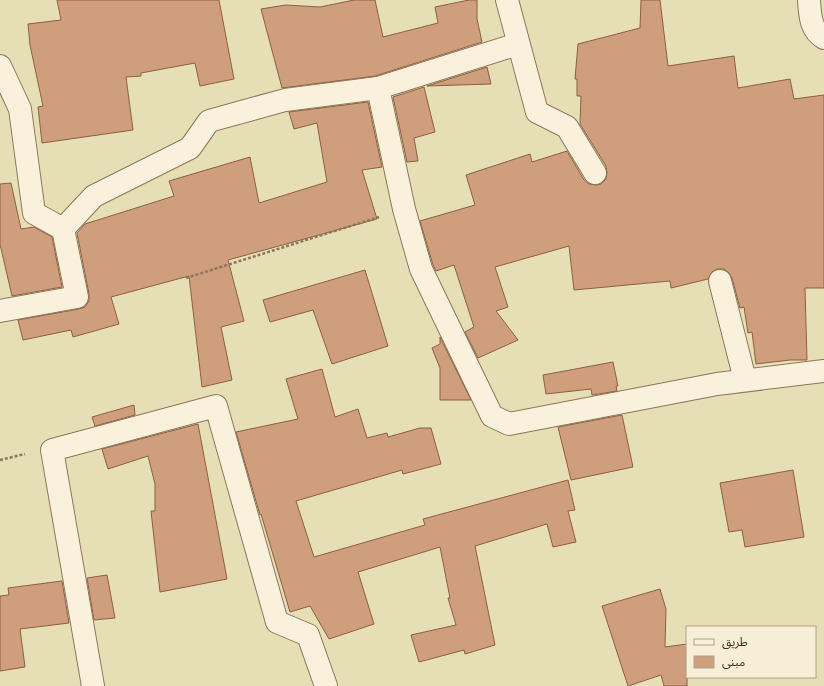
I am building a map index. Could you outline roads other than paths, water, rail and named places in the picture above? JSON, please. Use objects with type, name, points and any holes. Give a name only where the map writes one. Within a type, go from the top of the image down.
[{"type":"street","points":[[507,0],[537,112],[567,127],[595,173]]},
{"type":"street","points":[[809,0],[811,24],[819,35],[824,38]]},
{"type":"street","points":[[63,229],[94,196],[190,148],[209,121],[285,100],[378,88],[518,44]]},
{"type":"street","points":[[0,66],[20,109],[34,214],[63,229]]},
{"type":"street","points":[[378,88],[404,209],[421,270],[492,416],[509,424],[717,384],[824,371]]},
{"type":"street","points":[[0,311],[76,297],[63,229]]},
{"type":"street","points":[[720,281],[745,380]]},
{"type":"street","points":[[93,686],[52,450],[216,406],[277,622],[308,635],[326,686]]}]
